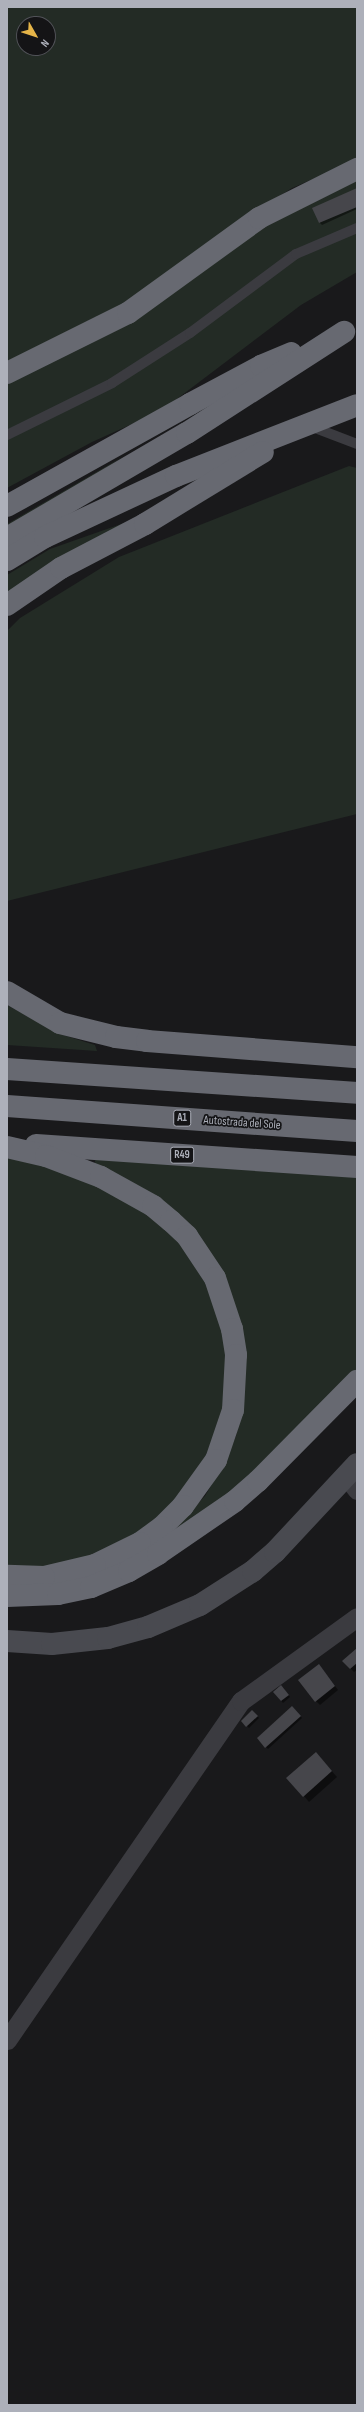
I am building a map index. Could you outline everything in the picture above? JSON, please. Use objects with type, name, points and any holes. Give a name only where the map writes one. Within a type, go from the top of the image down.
[{"type":"highway","points":[[7,373],[128,313],[259,218],[357,169]]},
{"type":"highway","points":[[7,506],[261,366],[351,329]]},
{"type":"highway","points":[[7,538],[187,433],[351,329]]},
{"type":"highway","points":[[7,560],[45,537],[176,476],[357,405]]},
{"type":"highway","points":[[7,605],[61,568],[187,500],[306,424]]},
{"type":"highway","points":[[7,992],[60,1023],[116,1037],[147,1041],[357,1057]]},
{"type":"highway","points":[[7,1069],[357,1093]]},
{"type":"highway","name":"Autostrada del Sole","points":[[7,1106],[357,1131]]},
{"type":"highway","name":"R49","points":[[7,1143],[357,1167]]},
{"type":"highway","points":[[7,1147],[46,1156],[101,1177],[153,1206],[171,1221],[187,1236],[215,1278],[232,1329],[236,1355],[233,1410],[216,1460],[187,1501],[162,1527],[140,1543],[96,1565],[44,1577],[7,1576]]},
{"type":"highway","points":[[7,1596],[58,1594],[91,1587],[129,1571],[158,1554],[224,1509],[252,1486],[357,1381]]},
{"type":"street","points":[[7,1641],[52,1644],[108,1638],[148,1627],[200,1605],[253,1571],[275,1552],[353,1477]]},
{"type":"street","points":[[7,2040],[241,1701],[357,1617]]},
{"type":"lane","points":[[7,435],[112,383],[190,333],[296,254],[357,228]]},
{"type":"lane","points":[[306,424],[357,444]]},
{"type":"shaded area","points":[[7,7],[357,7],[357,160],[292,188],[248,216],[110,314],[7,364]]},
{"type":"shaded area","points":[[357,180],[357,272],[301,305],[161,411],[92,442],[7,488],[7,380],[277,217]]},
{"type":"shaded area","points":[[124,456],[7,532],[7,524]]},
{"type":"shaded area","points":[[349,466],[357,468],[357,814],[7,901],[7,631],[20,618],[119,557]]},
{"type":"shaded area","points":[[144,516],[7,596],[7,575],[50,549]]},
{"type":"shaded area","points":[[7,1005],[60,1034],[95,1045],[97,1051],[7,1045]]},
{"type":"shaded area","points":[[7,1155],[54,1167],[137,1205],[185,1244],[217,1302],[231,1373],[217,1444],[179,1501],[120,1547],[54,1568],[7,1569]]},
{"type":"shaded area","points":[[96,1158],[357,1177],[357,1374],[272,1460],[169,1540],[175,1527],[205,1496],[224,1464],[236,1436],[244,1397],[219,1268],[94,1165]]},
{"type":"building","points":[[357,188],[357,207],[319,223],[312,208]]},
{"type":"building","points":[[357,1648],[357,1663],[350,1669],[342,1661]]},
{"type":"building","points":[[319,1664],[335,1686],[315,1702],[298,1680]]},
{"type":"building","points":[[281,1685],[289,1695],[281,1701],[273,1692]]},
{"type":"building","points":[[292,1706],[301,1716],[265,1748],[257,1738]]},
{"type":"building","points":[[252,1710],[258,1716],[246,1727],[241,1721]]},
{"type":"building","points":[[316,1752],[332,1771],[303,1797],[286,1778]]}]
